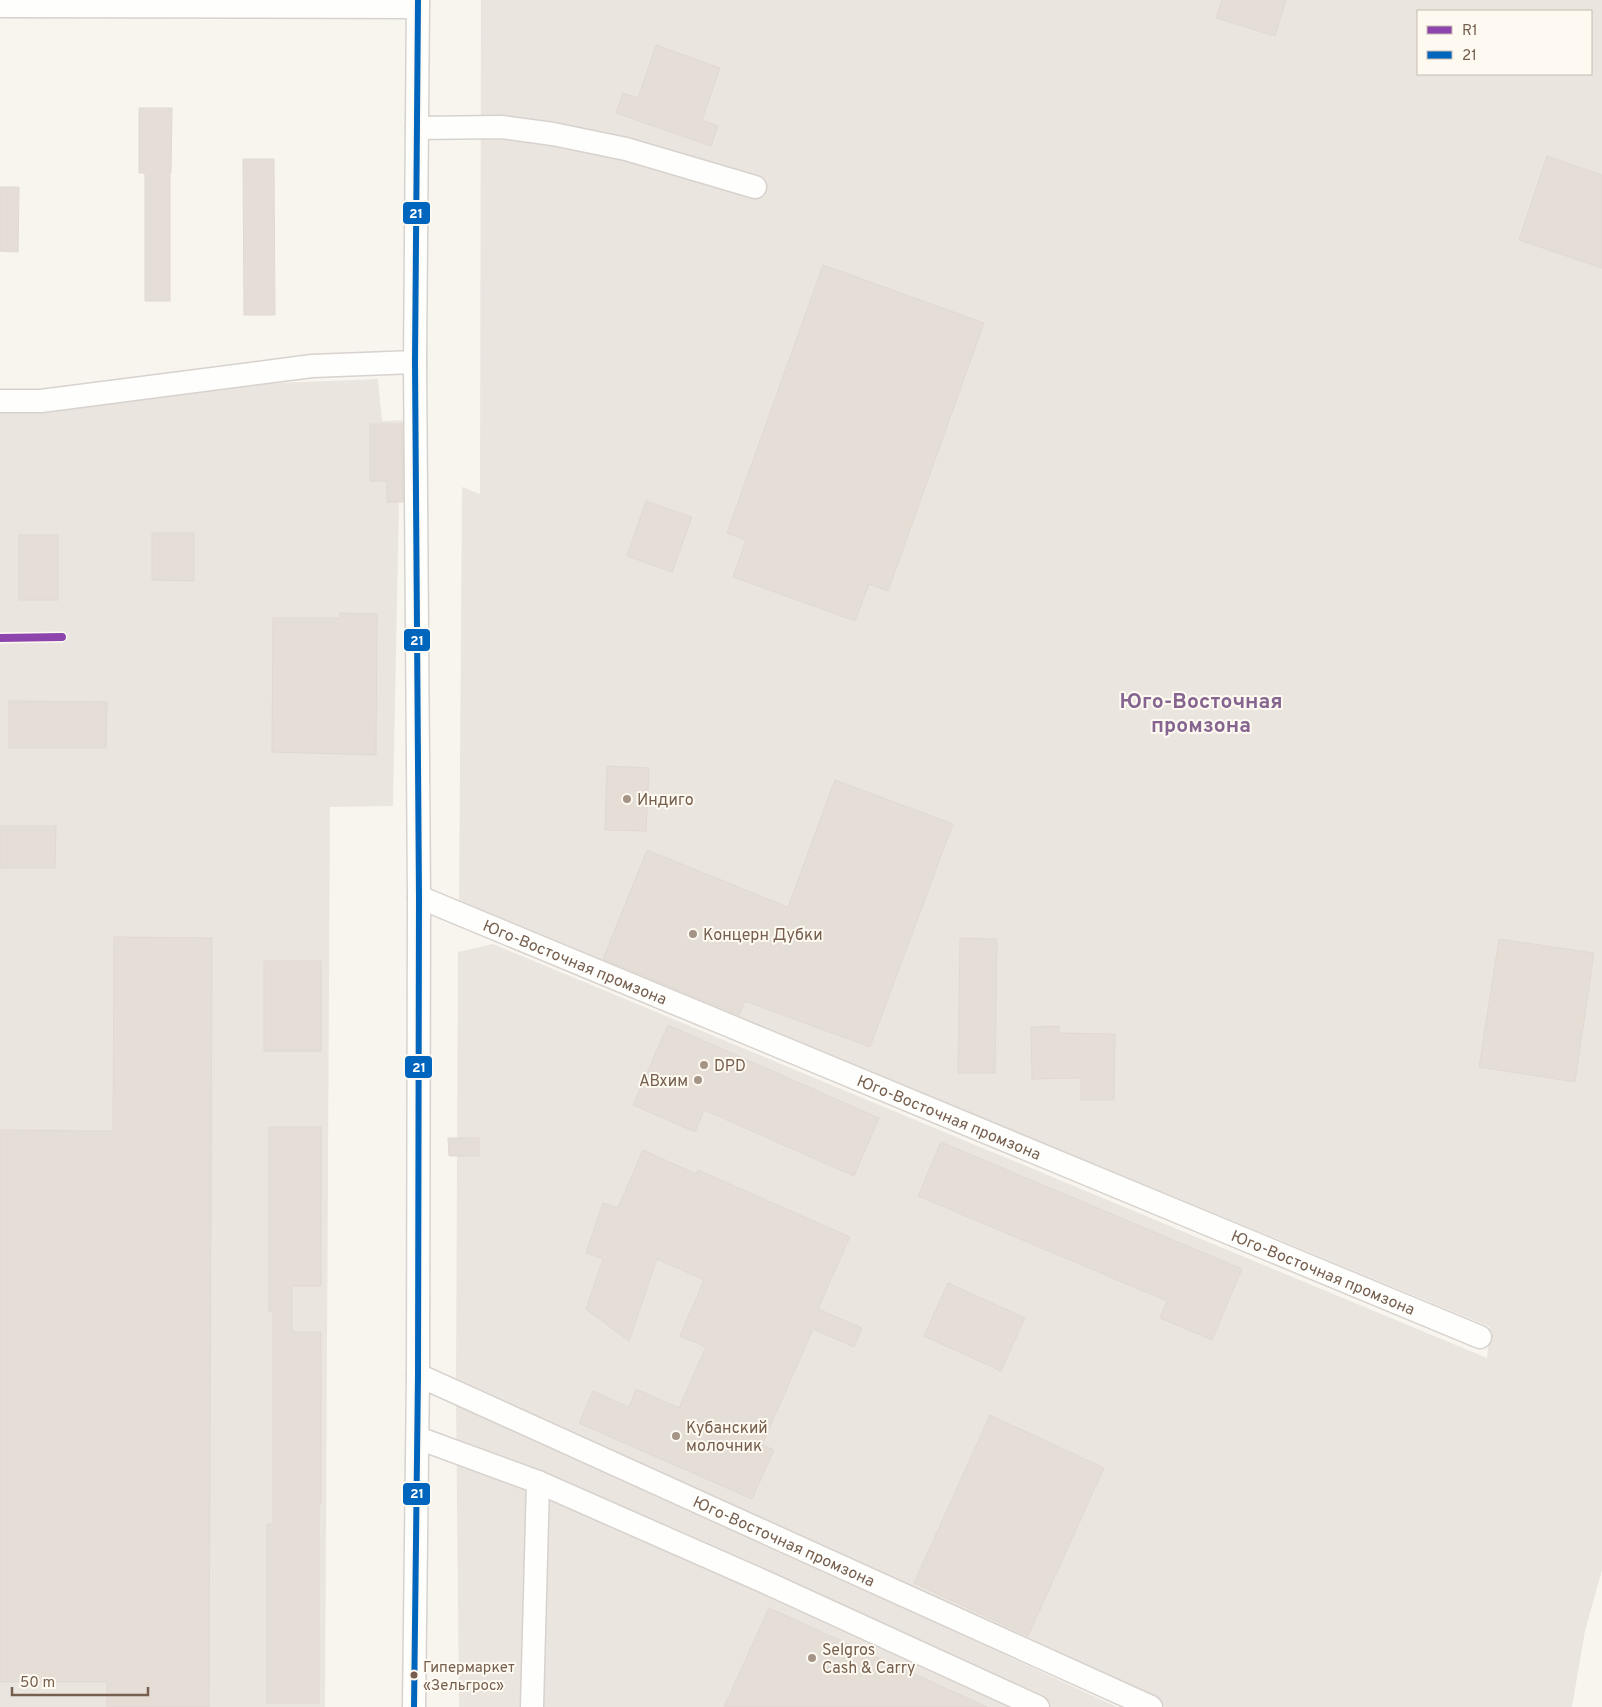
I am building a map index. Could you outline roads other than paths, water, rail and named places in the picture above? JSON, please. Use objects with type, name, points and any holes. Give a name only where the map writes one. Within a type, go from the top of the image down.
[{"type":"street","points":[[0,6],[418,4],[415,362],[419,898],[418,1438],[414,1707]]},
{"type":"street","points":[[417,128],[502,127],[554,134],[626,149],[755,187]]},
{"type":"street","points":[[0,401],[41,401],[312,366],[415,362]]},
{"type":"street","name":"Юго-Восточная промзона","points":[[419,898],[1480,1337]]},
{"type":"street","name":"Юго-Восточная промзона","points":[[418,1375],[1151,1707]]},
{"type":"street","points":[[418,1438],[538,1482],[765,1582],[1038,1707]]},
{"type":"street","points":[[532,1707],[538,1482]]},
{"type":"place","name":"Индиго","points":[[627,799]]},
{"type":"place","name":"Концерн Дубки","points":[[693,934]]},
{"type":"place","name":"DPD","points":[[704,1065]]},
{"type":"place","name":"АВхим","points":[[698,1080]]},
{"type":"place","name":"Кубанский молочник","points":[[676,1436]]},
{"type":"place","name":"Selgros Cash & Carry","points":[[812,1658]]},
{"type":"place","name":"Гипермаркет «Зельгрос»","points":[[414,1675]]},
{"type":"district","name":"Юго-Восточная промзона","points":[[1201,713]]}]
